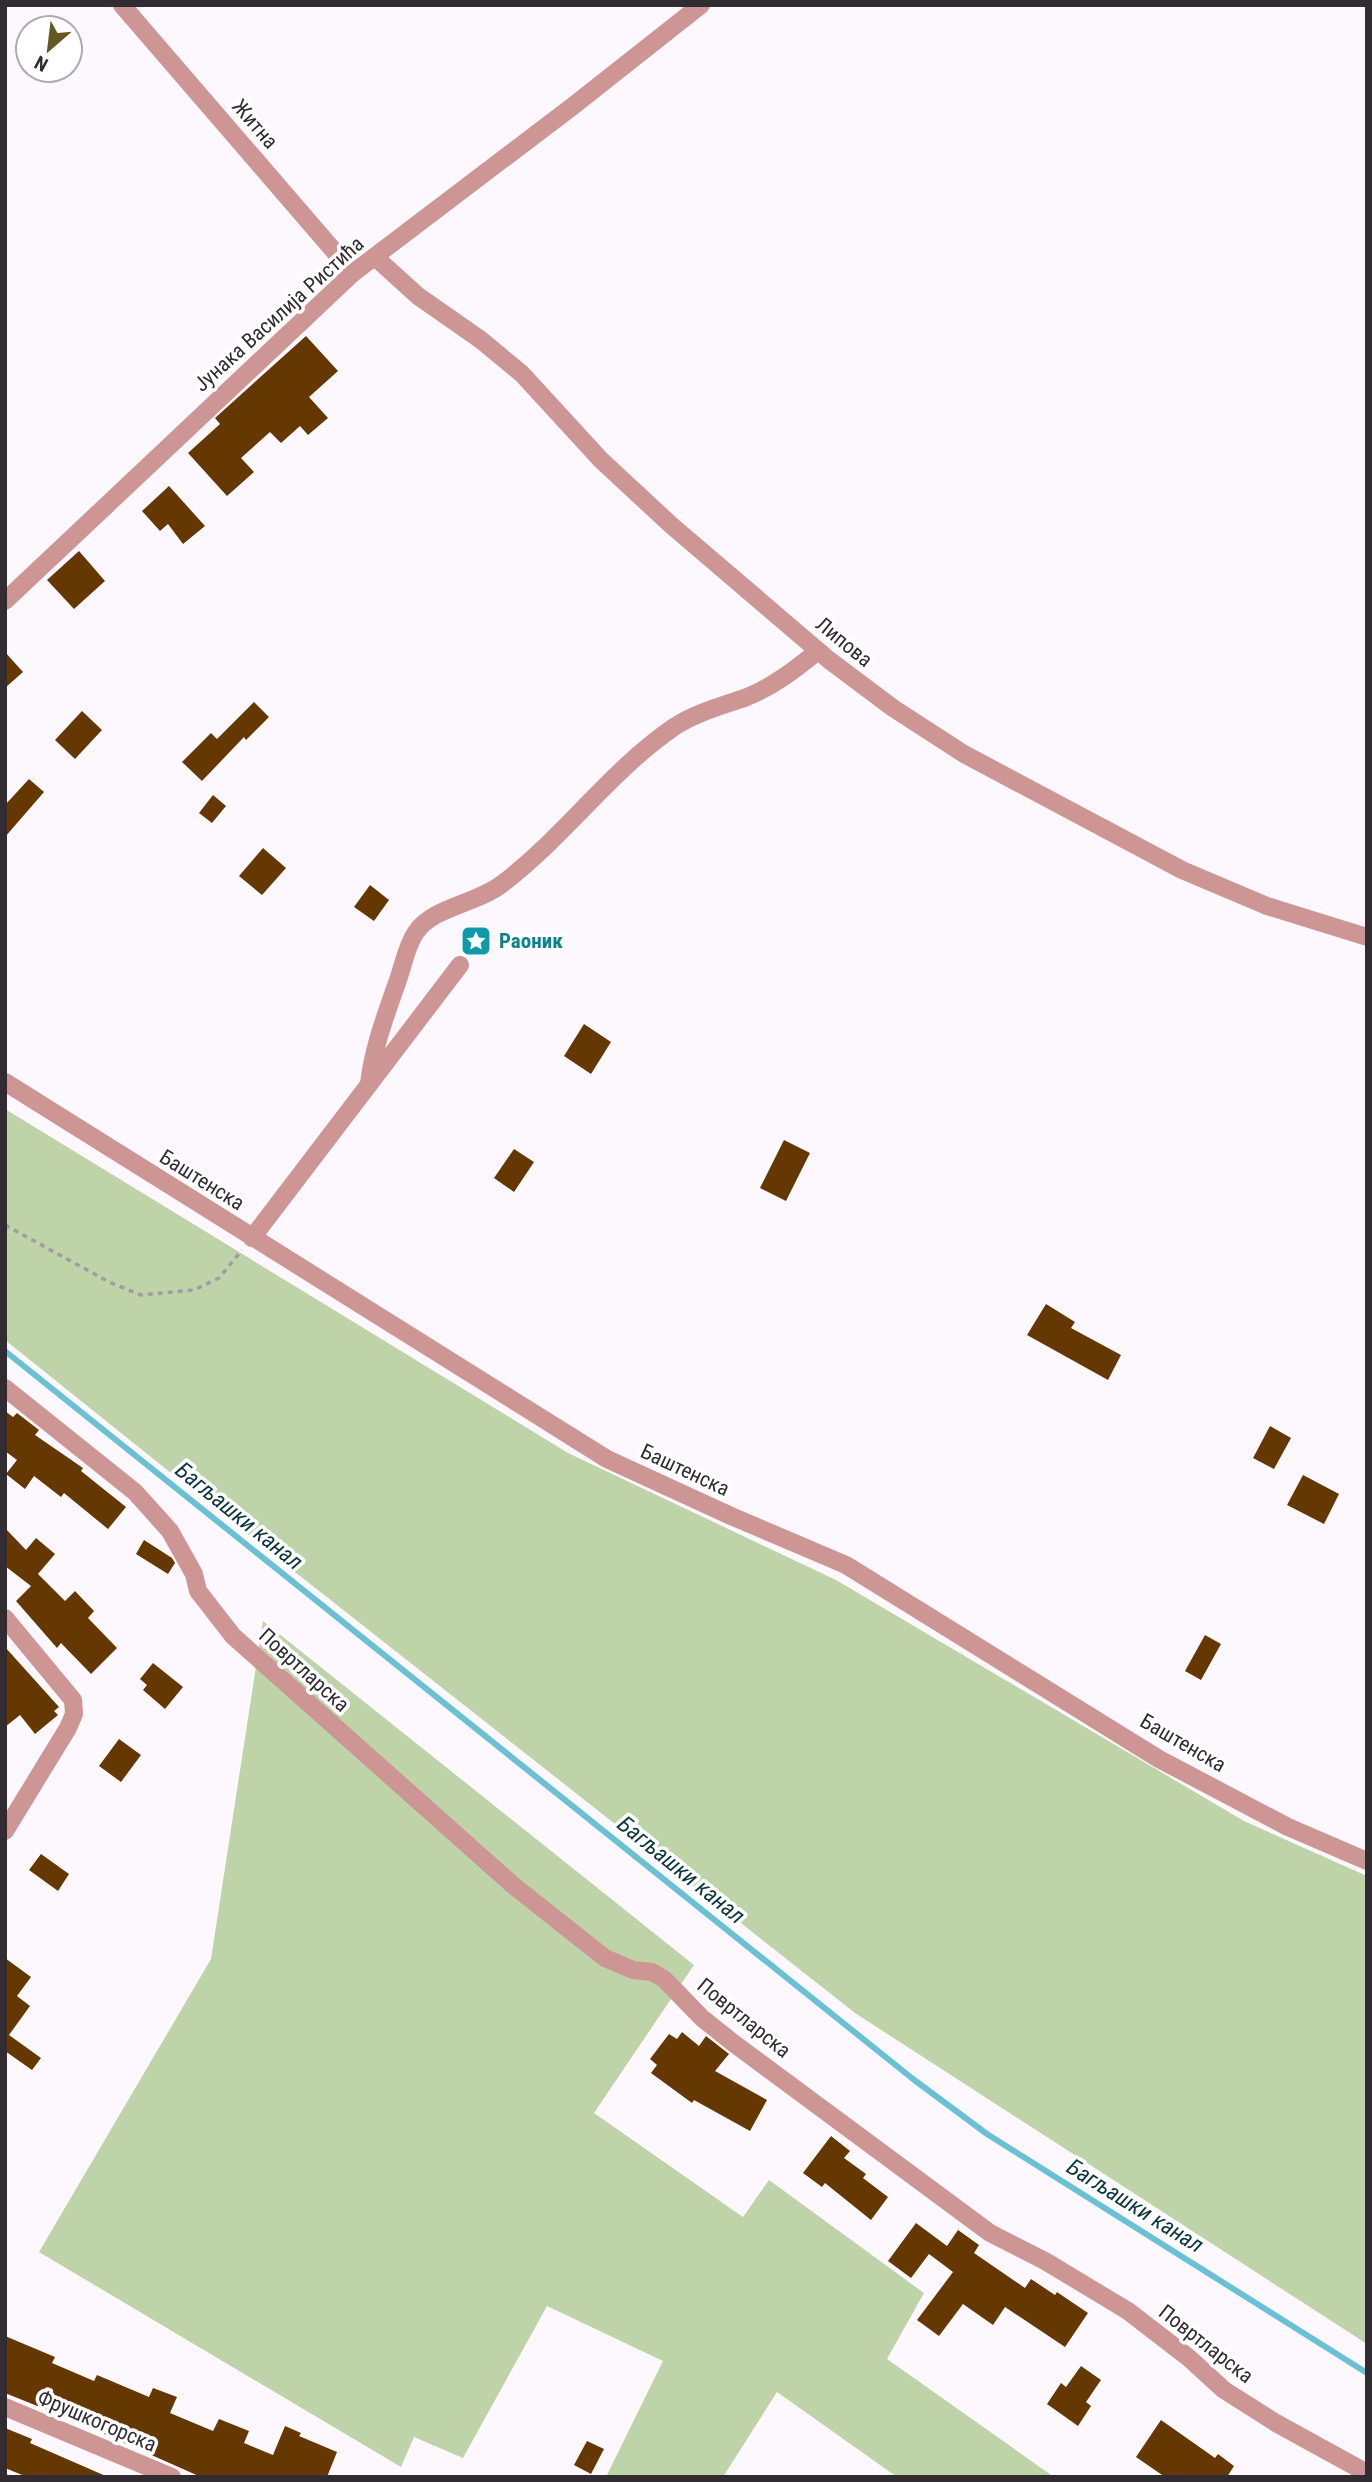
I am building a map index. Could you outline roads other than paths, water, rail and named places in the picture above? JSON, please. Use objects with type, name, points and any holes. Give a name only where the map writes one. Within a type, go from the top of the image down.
[{"type":"street","name":"Житна","points":[[122,5],[353,273]]},
{"type":"street","name":"Јунака Василија Ристића","points":[[5,601],[353,273],[701,5]]},
{"type":"street","name":"Липова","points":[[375,257],[418,296],[501,355],[542,394],[600,460],[635,494],[818,651],[860,685],[926,731],[1143,850],[1222,888],[1267,906],[1367,937]]},
{"type":"street","points":[[369,1084],[371,1065],[381,1030],[411,940],[422,925],[438,914],[487,894],[507,880],[613,779],[674,727],[702,712],[760,691],[818,651]]},
{"type":"street","points":[[252,1238],[460,965]]},
{"type":"street","name":"Баштенска","points":[[5,1082],[607,1459],[846,1565],[1159,1759],[1288,1827],[1367,1861]]},
{"type":"street","name":"Повртларска","points":[[5,1388],[135,1492],[170,1531],[194,1574],[198,1591],[233,1636],[514,1886],[563,1926],[605,1958],[633,1970],[652,1972],[664,1979],[702,2018],[732,2042],[990,2233],[1045,2261],[1128,2311],[1189,2358],[1224,2390],[1276,2423],[1367,2473]]},
{"type":"street","points":[[5,1618],[74,1700],[74,1714],[5,1831]]},
{"type":"street","name":"Фрушкогорска","points":[[5,2407],[172,2477]]},
{"type":"waterway","name":"Багљашки канал","points":[[5,1351],[913,2079],[987,2134],[1367,2373]]},
{"type":"place","name":"Раоник","points":[[476,941]]}]
